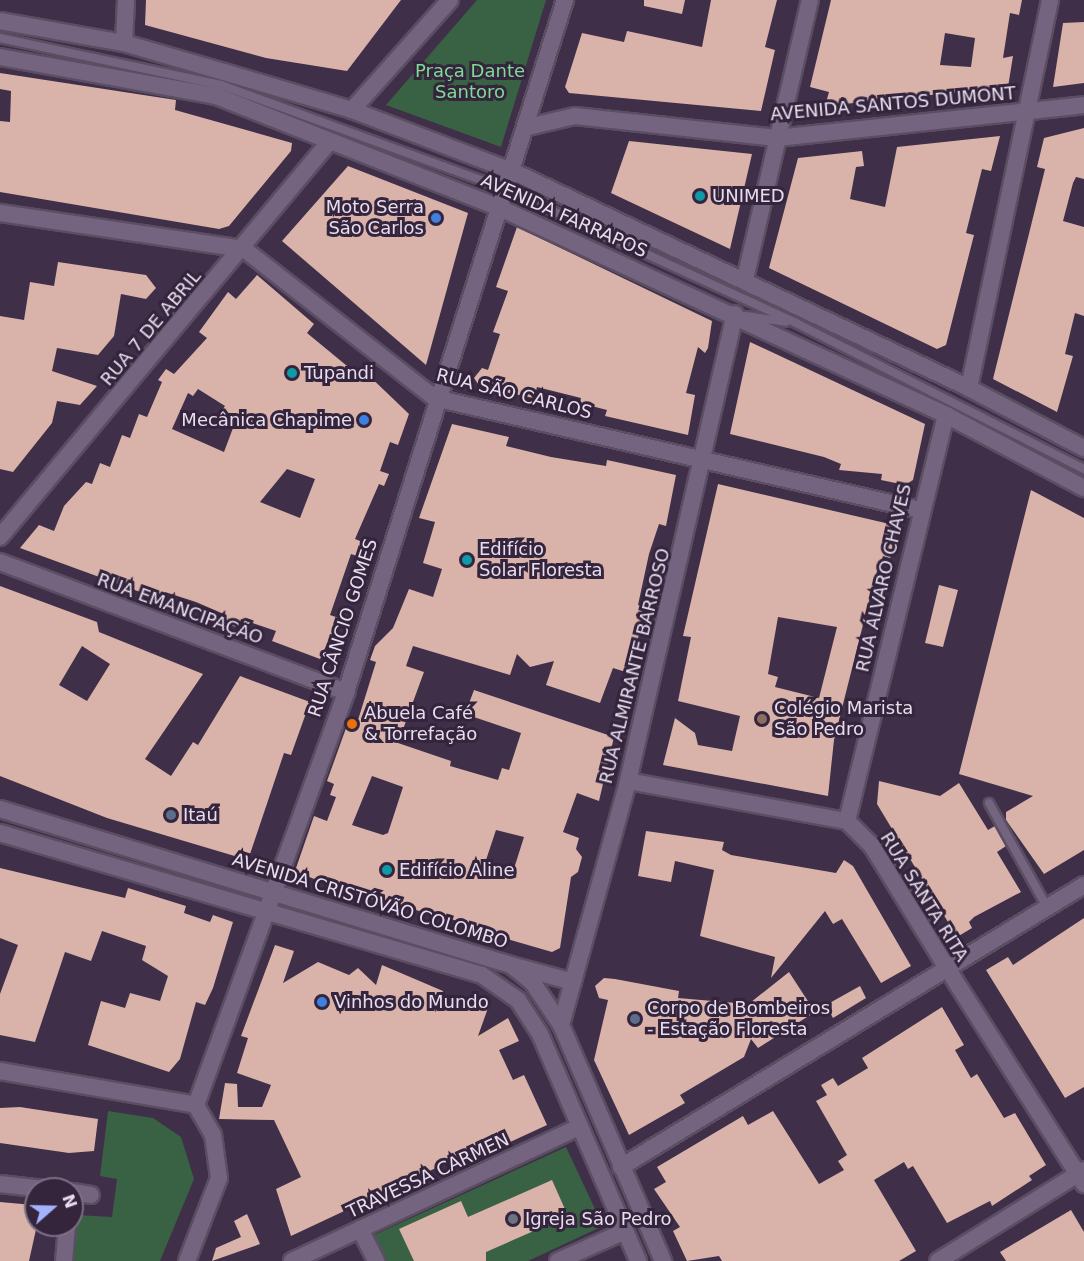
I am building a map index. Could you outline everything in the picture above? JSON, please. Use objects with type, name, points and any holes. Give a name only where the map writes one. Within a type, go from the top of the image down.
[{"type":"street","points":[[124,43],[126,0]]},
{"type":"street","points":[[352,110],[450,0]]},
{"type":"street","name":"RUA CÂNCIO GOMES","points":[[196,1105],[262,911],[346,692],[435,398],[498,207],[528,127],[565,0]]},
{"type":"street","points":[[745,279],[810,0]]},
{"type":"street","points":[[969,388],[1032,111],[1050,0]]},
{"type":"street","name":"AVENIDA FARRAPOS","points":[[0,21],[124,43],[352,110],[512,171],[745,279],[969,388],[1084,448]]},
{"type":"street","name":"AVENIDA FARRAPOS","points":[[0,57],[216,96],[498,207],[735,314],[946,415],[1084,488]]},
{"type":"street","name":"AVENIDA SANTOS DUMONT","points":[[528,127],[575,116],[777,138],[1084,105]]},
{"type":"street","name":"RUA 7 DE ABRIL","points":[[0,537],[244,249],[329,142]]},
{"type":"street","name":"RUA SÃO CARLOS","points":[[0,213],[244,249],[435,398],[705,458],[920,510]]},
{"type":"street","name":"RUA ALMIRANTE BARROSO","points":[[561,1025],[628,781],[705,458],[735,314]]},
{"type":"street","name":"RUA ÁLVARO CHAVES","points":[[847,821],[920,510],[946,415]]},
{"type":"street","name":"RUA EMANCIPAÇÃO","points":[[0,562],[346,692]]},
{"type":"street","points":[[628,781],[847,821]]},
{"type":"street","name":"AVENIDA CRISTÓVÃO COLOMBO","points":[[0,808],[511,965],[533,983],[561,1025],[663,1261]]},
{"type":"street","name":"RUA SANTA RITA","points":[[847,821],[872,846],[946,968],[1082,1176]]},
{"type":"street","name":"AVENIDA CRISTÓVÃO COLOMBO","points":[[0,833],[482,975],[518,1000],[540,1034],[638,1261]]},
{"type":"street","points":[[621,1167],[1084,885]]},
{"type":"street","points":[[511,965],[573,982]]},
{"type":"street","points":[[0,1071],[196,1105],[213,1135],[219,1178],[187,1261]]},
{"type":"street","name":"TRAVESSA CARMEN","points":[[292,1261],[580,1127]]},
{"type":"street","points":[[938,1261],[1082,1176]]},
{"type":"street","points":[[0,1184],[24,1187]]},
{"type":"street","points":[[84,1194],[91,1195]]},
{"type":"street","points":[[360,1229],[376,1261]]},
{"type":"street","points":[[558,1261],[625,1231]]},
{"type":"street","points":[[64,1261],[66,1237]]},
{"type":"lane","points":[[0,38],[221,85],[505,189],[796,323],[1084,469]]},
{"type":"lane","points":[[745,279],[796,323]]},
{"type":"lane","points":[[735,314],[796,323]]},
{"type":"lane","points":[[989,803],[1047,907]]},
{"type":"green space","name":"Praça Dante Santoro","points":[[477,0],[546,0],[501,147],[386,105]]},
{"type":"green space","points":[[108,1111],[153,1118],[181,1137],[194,1179],[160,1261],[74,1261],[76,1237],[84,1237],[84,1215],[112,1217],[117,1179],[100,1176]]},
{"type":"green space","points":[[566,1147],[603,1226],[528,1261],[383,1261],[372,1236]]},
{"type":"building","points":[[146,0],[401,0],[347,71],[266,58],[145,25]]},
{"type":"building","points":[[644,0],[685,0],[682,14],[644,6]]},
{"type":"building","points":[[711,0],[777,0],[765,47],[775,50],[761,111],[569,93],[565,87],[582,33],[624,42],[627,31],[702,47]]},
{"type":"building","points":[[831,0],[1022,0],[1019,15],[1010,13],[1003,58],[1013,56],[1008,87],[825,106],[829,92],[810,87]],"holes":[[[945,33],[975,38],[971,67],[940,65]]]},
{"type":"building","points":[[1084,22],[1084,83],[1053,87],[1063,23]]},
{"type":"building","points":[[0,73],[176,100],[175,110],[292,143],[291,151],[229,226],[219,229],[0,192],[0,121],[10,122],[11,91],[0,89]]},
{"type":"building","points":[[1084,128],[1084,179],[1076,177],[1073,183],[1063,221],[1084,227],[1084,316],[1075,313],[1065,354],[1073,356],[1057,412],[993,379],[1045,169],[1037,167],[1044,138]]},
{"type":"building","points":[[1000,136],[991,171],[982,169],[966,233],[974,235],[946,345],[937,349],[769,268],[798,158],[862,151],[864,166],[856,167],[850,199],[885,207],[897,147]]},
{"type":"building","name":"UNIMED","points":[[629,141],[752,154],[730,249],[611,193]]},
{"type":"building","points":[[348,166],[468,213],[426,365],[282,241]]},
{"type":"building","points":[[517,227],[712,321],[708,348],[705,353],[698,347],[686,393],[695,395],[688,435],[605,416],[607,410],[580,403],[581,398],[537,387],[534,398],[480,387],[474,378],[482,368],[488,370],[500,334],[493,332],[508,291],[496,287]]},
{"type":"building","points":[[58,262],[146,275],[156,288],[146,299],[121,294],[114,336],[98,355],[57,348],[52,371],[97,386],[80,405],[57,401],[52,423],[13,472],[0,469],[0,316],[24,320],[30,282],[54,286]]},
{"type":"building","points":[[257,275],[314,324],[307,333],[358,375],[362,369],[409,414],[398,445],[390,442],[380,471],[389,474],[384,486],[379,484],[355,539],[365,543],[360,557],[351,554],[330,615],[339,618],[320,659],[272,641],[276,631],[241,619],[238,628],[223,622],[226,615],[196,602],[165,592],[162,600],[20,548],[39,525],[54,531],[64,506],[86,482],[92,484],[100,463],[110,467],[122,435],[130,438],[139,414],[147,417],[162,382],[158,380],[166,369],[174,374],[207,338],[199,332],[228,292],[236,299]],"holes":[[[198,389],[225,406],[218,416],[233,428],[224,452],[172,429],[188,393],[193,396]],[[287,469],[315,479],[300,518],[260,502]]]},
{"type":"building","points":[[750,342],[925,424],[913,480],[905,485],[881,480],[882,474],[839,470],[841,464],[824,457],[730,434]]},
{"type":"building","points":[[452,424],[509,437],[506,446],[551,457],[606,466],[607,460],[676,475],[666,526],[659,524],[649,554],[638,605],[646,607],[629,673],[613,668],[600,703],[546,685],[554,661],[530,667],[517,654],[510,675],[413,646],[406,666],[424,672],[398,743],[451,761],[450,766],[498,780],[502,768],[509,770],[521,733],[465,714],[474,690],[614,737],[599,801],[577,793],[563,832],[579,838],[576,849],[582,857],[578,872],[571,877],[560,948],[552,952],[490,934],[488,940],[466,933],[469,924],[343,891],[295,871],[314,816],[327,821],[336,797],[330,795],[334,784],[327,781],[350,717],[358,720],[376,662],[370,660],[375,646],[393,628],[409,589],[433,597],[442,569],[423,563],[435,522],[419,518]],"holes":[[[372,776],[403,787],[388,833],[383,835],[352,825]],[[496,830],[524,837],[511,878],[483,869]]]},
{"type":"building","points":[[718,484],[894,525],[897,532],[890,558],[883,556],[875,577],[834,740],[828,796],[663,765],[675,718],[695,733],[698,745],[732,751],[740,716],[678,701],[691,637],[683,636]],"holes":[[[778,617],[837,627],[819,698],[775,687],[778,677],[768,674]]]},
{"type":"building","points":[[1031,490],[1084,518],[1084,850],[1044,874],[1006,820],[1006,812],[1033,796],[959,774]]},
{"type":"building","points":[[939,585],[958,590],[943,647],[925,643]]},
{"type":"building","points":[[0,586],[97,622],[99,632],[203,674],[145,759],[171,776],[193,742],[198,745],[240,676],[310,702],[291,755],[284,753],[248,860],[107,818],[0,776]],"holes":[[[82,646],[110,664],[87,701],[59,685]]]},
{"type":"building","points":[[879,781],[940,796],[959,783],[988,830],[995,826],[1006,846],[997,852],[1021,892],[974,917],[969,922],[972,928],[957,937],[877,804]]},
{"type":"building","points":[[646,831],[724,842],[722,850],[731,855],[836,873],[844,860],[853,866],[911,966],[881,983],[842,919],[833,924],[825,911],[771,978],[775,957],[700,936],[714,870],[675,861],[671,882],[638,876]]},
{"type":"building","points":[[0,868],[125,898],[128,888],[186,906],[184,913],[210,922],[213,915],[233,922],[213,988],[205,1005],[196,1002],[180,1059],[169,1072],[88,1045],[101,1001],[125,1008],[130,993],[160,1001],[168,976],[142,960],[146,946],[102,931],[91,961],[65,952],[35,1042],[0,1035],[0,994],[18,945],[0,938]]},
{"type":"building","points":[[1084,918],[1084,1087],[1065,1098],[986,970],[1008,957],[1013,965]]},
{"type":"building","points":[[275,945],[294,951],[283,983],[318,962],[349,975],[358,968],[376,985],[382,965],[443,991],[441,997],[488,1008],[478,1036],[508,1018],[519,1041],[499,1050],[513,1080],[524,1075],[547,1125],[456,1167],[453,1160],[291,1236],[276,1189],[301,1177],[274,1120],[219,1119],[225,1083],[237,1084],[238,1107],[262,1107],[271,1085],[237,1073],[248,1038],[241,1036]]},
{"type":"building","points":[[789,972],[815,1012],[758,1048],[751,1039],[744,1057],[680,1095],[685,1103],[629,1135],[594,1060],[608,1000],[599,998],[595,986],[604,978],[615,979],[679,991],[678,998],[736,1003],[741,1010]]},
{"type":"building","points":[[860,986],[866,998],[833,1018],[826,1005]]},
{"type":"building","points":[[942,1007],[964,1045],[955,1050],[971,1078],[977,1074],[1004,1118],[1015,1113],[1046,1165],[1029,1176],[1032,1180],[992,1206],[990,1201],[947,1223],[913,1166],[908,1169],[904,1162],[874,1180],[916,1251],[899,1261],[722,1261],[719,1256],[687,1261],[673,1231],[680,1227],[654,1189],[666,1182],[657,1167],[743,1116],[748,1125],[773,1111],[819,1184],[844,1170],[838,1161],[847,1155],[816,1101],[827,1095],[821,1085],[833,1078],[838,1086],[868,1068],[862,1058]]},
{"type":"building","points":[[20,1107],[98,1119],[94,1151],[69,1153],[0,1143],[0,1108]]},
{"type":"building","name":"Igreja São Pedro","points":[[552,1180],[568,1216],[486,1252],[486,1261],[414,1261],[399,1229],[461,1201],[468,1217]]},
{"type":"building","points":[[0,1202],[24,1204],[24,1237],[34,1237],[29,1261],[0,1261]]},
{"type":"building","points":[[1071,1210],[1084,1232],[1084,1261],[1006,1261],[1000,1252]]},
{"type":"building","points":[[247,1214],[260,1244],[212,1261],[216,1248],[241,1237],[234,1221]]},
{"type":"place","name":"UNIMED","points":[[700,196]]},
{"type":"place","name":"Moto Serra São Carlos","points":[[436,218]]},
{"type":"place","name":"Tupandi","points":[[292,373]]},
{"type":"place","name":"Mecânica Chapime","points":[[364,420]]},
{"type":"place","name":"Edifício Solar Floresta","points":[[467,560]]},
{"type":"place","name":"Colégio Marista São Pedro","points":[[762,719]]},
{"type":"place","name":"Abuela Café & Torrefação","points":[[352,724]]},
{"type":"place","name":"Itaú","points":[[171,815]]},
{"type":"place","name":"Edifício Aline","points":[[387,870]]},
{"type":"place","name":"Vinhos do Mundo","points":[[322,1002]]},
{"type":"place","name":"Corpo de Bombeiros - Estação Floresta","points":[[635,1019]]},
{"type":"place","name":"Igreja São Pedro","points":[[513,1219]]}]
